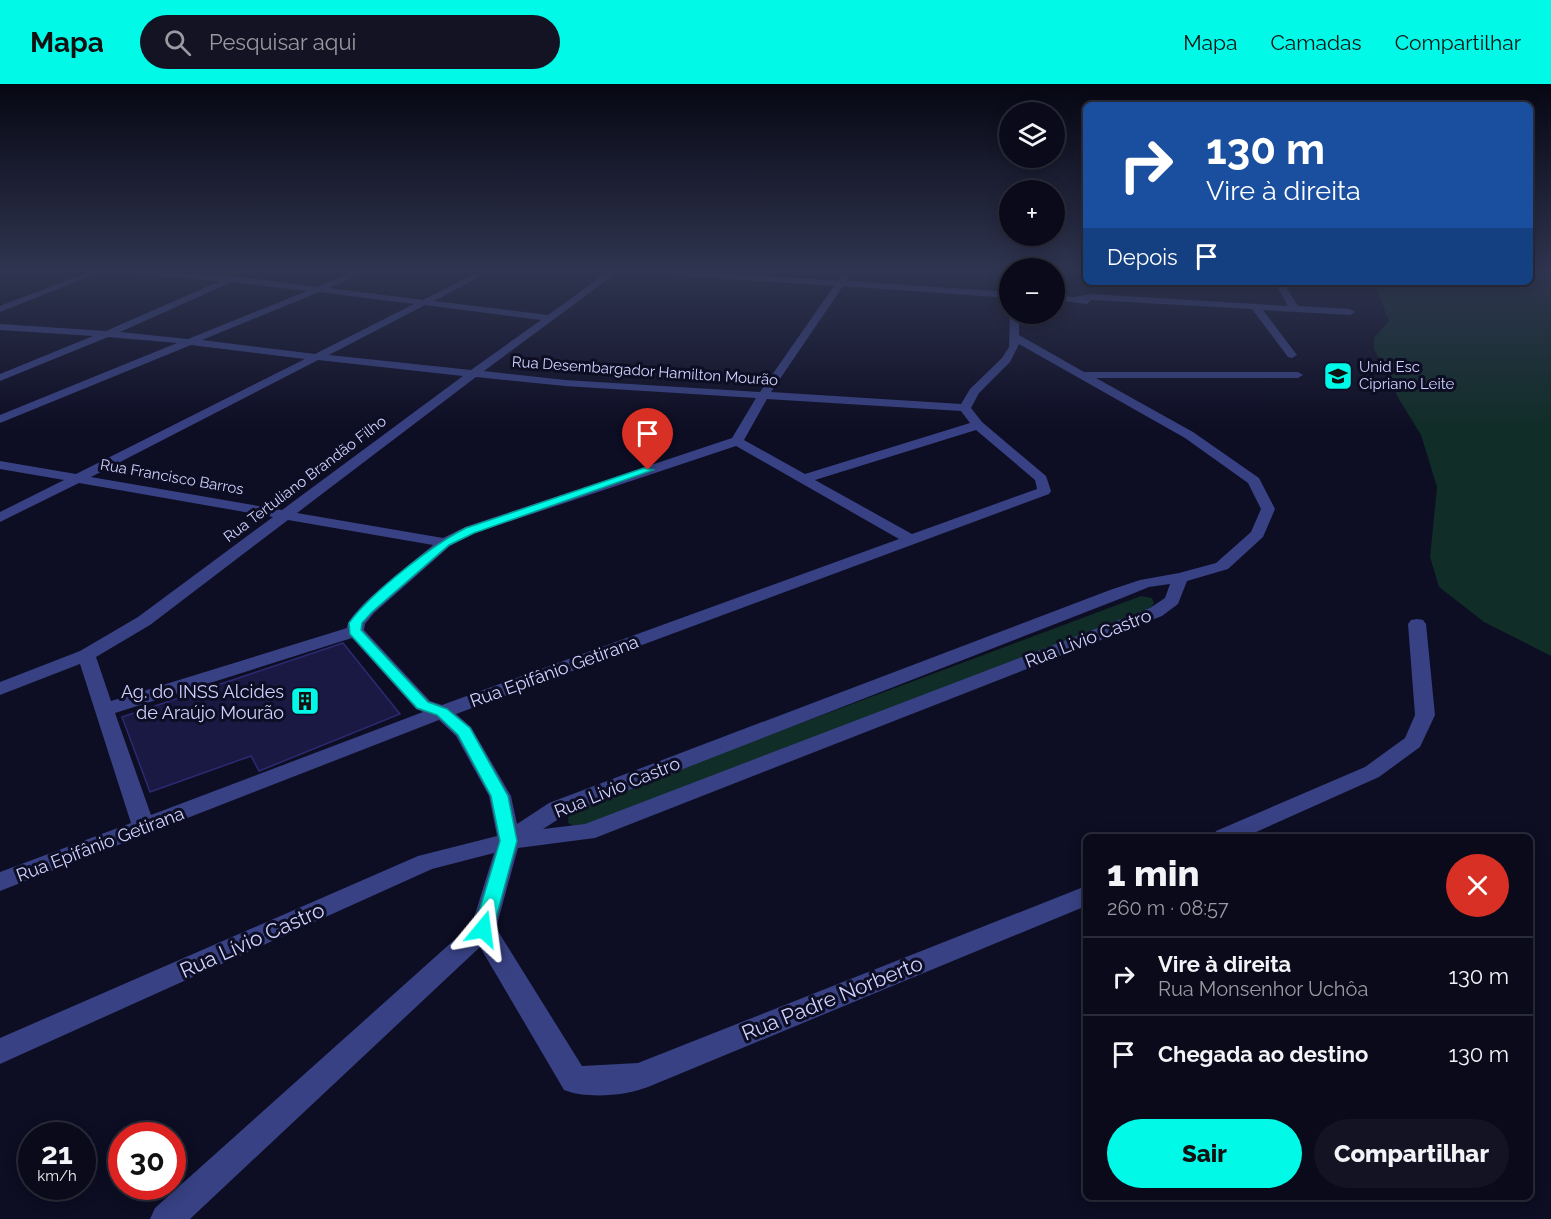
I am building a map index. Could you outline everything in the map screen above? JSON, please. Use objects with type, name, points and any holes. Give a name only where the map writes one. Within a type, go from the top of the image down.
[{"type":"street","points":[[0,378],[131,324]]},
{"type":"street","points":[[0,420],[235,324]]},
{"type":"street","points":[[0,518],[382,324]]},
{"type":"street","name":"Rua Tertuliano Brandão Filho","points":[[0,689],[86,655],[144,621],[541,324]]},
{"type":"street","points":[[166,1219],[483,929],[509,841],[500,796],[464,732],[442,712],[423,705],[355,631],[356,623],[368,609],[445,543],[492,522],[737,441],[764,394],[812,324]]},
{"type":"street","points":[[807,478],[978,425],[965,408],[974,391],[1006,360],[1014,347],[1014,324]]},
{"type":"street","points":[[1268,324],[1292,355]]},
{"type":"street","name":"Rua Desembargador Hamilton Mourão","points":[[0,327],[110,333],[192,341],[316,357],[565,383],[965,408]]},
{"type":"street","name":"Rua Livio Castro","points":[[509,841],[557,809],[1146,583],[1180,578],[1222,566],[1258,534],[1269,509],[1254,481],[1189,435],[1013,336]]},
{"type":"street","points":[[1081,375],[1298,375]]},
{"type":"street","name":"Rua Epifânio Getirana","points":[[0,882],[442,712],[1044,491],[1041,478],[978,425]]},
{"type":"street","points":[[737,441],[807,478],[910,539]]},
{"type":"street","name":"Rua Francisco Barros","points":[[0,465],[79,477],[445,543]]},
{"type":"street","name":"Rua Livio Castro","points":[[509,841],[587,832],[1156,612],[1172,600],[1180,578]]},
{"type":"street","points":[[1231,834],[1372,772],[1413,742],[1425,715],[1417,624]]},
{"type":"street","points":[[106,709],[355,631]]},
{"type":"street","points":[[86,655],[144,828]]},
{"type":"street","name":"Rua Lívio Castro","points":[[0,1051],[426,862],[509,841]]},
{"type":"street","name":"Rua Padre Norberto","points":[[483,929],[574,1080],[615,1080],[638,1077],[1083,897]]},
{"type":"green space","points":[[1386,324],[1551,324],[1551,656],[1484,622],[1439,587],[1430,557],[1437,487],[1421,435],[1399,399],[1374,349],[1374,338]]},
{"type":"green space","points":[[1141,596],[1152,598],[1154,603],[1150,609],[580,829],[568,823],[569,810]]},
{"type":"building","name":"Ag. do INSS Alcides de Araújo Mourão","points":[[343,643],[400,714],[259,771],[251,756],[150,792],[122,717]]},
{"type":"place","name":"Unid Esc Cipriano Leite","points":[[1338,376]]},
{"type":"place","name":"Ag. do INSS Alcides de Araújo Mourão","points":[[305,701]]},
{"type":"route","points":[[483,929],[509,841],[500,796],[464,732],[442,712],[423,705],[355,631],[356,623],[368,609],[445,543],[492,522],[648,470]]}]
